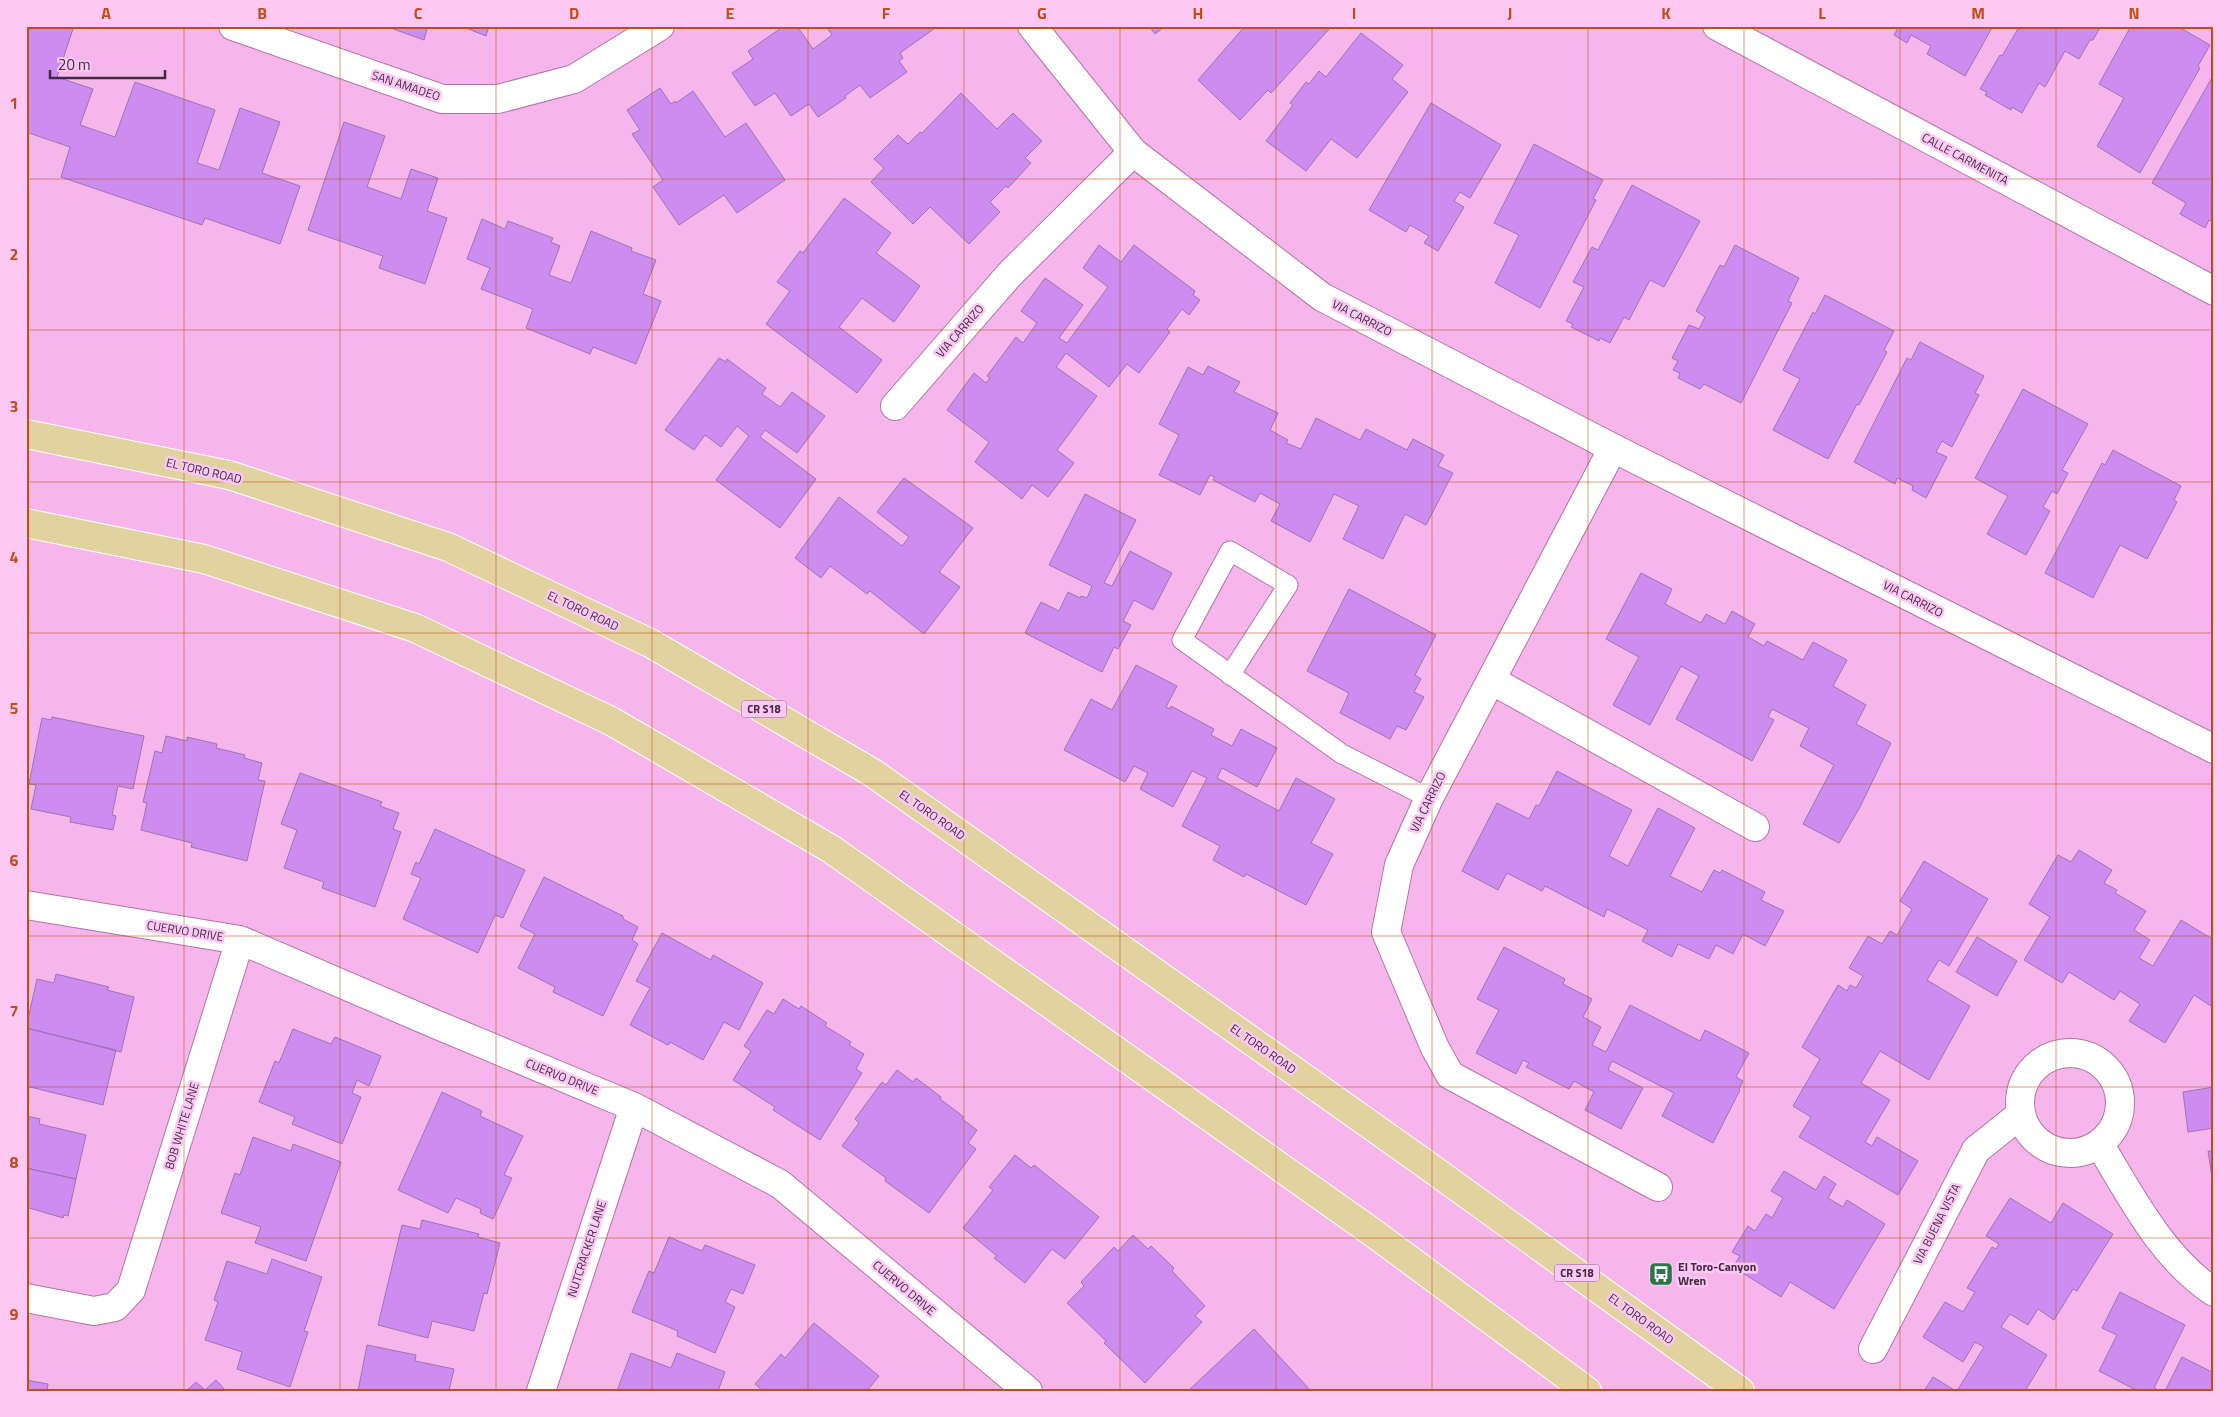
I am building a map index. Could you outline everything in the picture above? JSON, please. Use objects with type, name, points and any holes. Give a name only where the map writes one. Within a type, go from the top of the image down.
[{"type":"main road","name":"EL TORO ROAD","points":[[26,434],[229,475],[448,547],[650,643],[874,773],[1409,1152],[1738,1390]]},
{"type":"main road","points":[[26,523],[204,559],[416,628],[611,721],[831,849],[1372,1232],[1586,1391]]},
{"type":"street","name":"SAN AMADEO","points":[[233,26],[442,99],[498,99],[574,79],[660,26]]},
{"type":"street","name":"VIA CARRIZO","points":[[1032,26],[1133,152],[1322,297],[1613,448],[2213,746]]},
{"type":"street","name":"CALLE CARMENITA","points":[[1717,26],[2214,292]]},
{"type":"street","name":"VIA CARRIZO","points":[[895,406],[1009,274],[1133,152]]},
{"type":"street","name":"VIA CARRIZO","points":[[1613,448],[1429,798],[1398,865],[1386,932],[1435,1048],[1450,1075],[1658,1187]]},
{"type":"street","points":[[1491,680],[1755,827]]},
{"type":"street","name":"CUERVO DRIVE","points":[[26,905],[240,940],[634,1107],[780,1184],[1028,1391]]},
{"type":"street","name":"BOB WHITE LANE","points":[[26,1298],[94,1311],[115,1306],[131,1290],[240,940]]},
{"type":"street","points":[[2079,1052],[2097,1060],[2112,1074],[2120,1092],[2120,1112],[2113,1130],[2100,1144],[2081,1153],[2062,1153],[2043,1146],[2029,1132],[2021,1114],[2020,1094],[2027,1076],[2041,1061],[2059,1054],[2079,1052]]},
{"type":"street","name":"NUTCRACKER LANE","points":[[541,1391],[634,1107]]},
{"type":"street","name":"VIA BUENA VISTA","points":[[1873,1349],[1976,1150],[2021,1114]]},
{"type":"street","points":[[2100,1144],[2150,1225],[2172,1254],[2198,1282],[2214,1292]]},
{"type":"lane","points":[[1230,675],[1288,585],[1230,550],[1182,640],[1230,675],[1342,754],[1429,798]]},
{"type":"building","points":[[30,26],[74,26],[57,77],[93,89],[80,125],[115,137],[135,82],[215,110],[197,163],[219,170],[240,108],[280,122],[262,173],[300,186],[280,244],[205,218],[202,225],[61,177],[70,147],[26,132],[26,36]]},
{"type":"building","points":[[385,26],[428,26],[424,40]]},
{"type":"building","points":[[461,26],[489,26],[486,36]]},
{"type":"building","points":[[784,26],[797,26],[813,49],[832,35],[826,26],[938,26],[900,53],[903,58],[899,61],[907,72],[870,98],[860,85],[845,96],[846,98],[818,117],[809,104],[791,116],[775,93],[755,106],[732,73],[753,59],[748,51]]},
{"type":"building","points":[[1149,26],[1165,26],[1155,34]]},
{"type":"building","points":[[1245,26],[1332,26],[1271,93],[1268,90],[1240,120],[1198,80]]},
{"type":"building","points":[[1899,26],[1993,26],[1965,76],[1927,54],[1931,46],[1911,35],[1907,43],[1894,35]]},
{"type":"building","points":[[2016,26],[2101,26],[2079,59],[2065,51],[2045,87],[2039,83],[2022,113],[2012,107],[2011,110],[1985,95],[1987,92],[1980,89],[2019,27]]},
{"type":"building","points":[[2131,26],[2177,26],[2210,45],[2198,66],[2200,68],[2140,173],[2097,146],[2124,98],[2099,84]]},
{"type":"building","points":[[1361,33],[1403,65],[1392,79],[1408,92],[1357,158],[1331,139],[1306,171],[1266,141],[1293,105],[1290,103],[1306,82],[1309,84],[1319,71],[1326,77]]},
{"type":"building","points":[[2214,74],[2214,223],[2209,220],[2205,228],[2180,214],[2186,203],[2152,183]]},
{"type":"building","points":[[660,88],[671,104],[675,101],[676,103],[693,91],[725,137],[746,123],[785,180],[737,213],[724,195],[679,225],[653,187],[663,180],[632,134],[640,130],[627,110]]},
{"type":"building","points":[[961,93],[997,129],[1013,113],[1042,141],[1025,158],[1031,163],[1008,188],[1006,186],[990,202],[1000,212],[969,244],[930,207],[913,224],[871,182],[884,168],[874,159],[898,135],[908,144],[920,132],[922,133]]},
{"type":"building","points":[[1431,103],[1501,145],[1470,198],[1460,192],[1454,201],[1464,207],[1438,251],[1424,243],[1429,236],[1410,225],[1406,232],[1369,210]]},
{"type":"building","points":[[344,122],[385,136],[367,187],[401,199],[411,169],[438,178],[427,211],[447,218],[425,284],[379,268],[383,256],[308,230]]},
{"type":"building","points":[[1534,144],[1603,180],[1593,199],[1596,200],[1540,308],[1495,283],[1519,235],[1494,223]]},
{"type":"building","points":[[1632,185],[1700,221],[1664,287],[1650,280],[1629,320],[1624,317],[1610,343],[1600,338],[1599,341],[1571,327],[1573,324],[1566,321],[1584,287],[1573,282],[1592,247],[1598,250]]},
{"type":"building","points":[[844,198],[891,233],[876,253],[920,286],[894,322],[862,298],[839,327],[882,360],[857,393],[766,324],[790,291],[777,282],[800,251],[803,253]]},
{"type":"building","points":[[482,219],[505,229],[508,221],[553,238],[551,242],[560,246],[549,275],[571,283],[591,231],[632,248],[631,251],[656,260],[643,294],[661,301],[636,364],[593,347],[590,354],[526,328],[533,309],[481,289],[490,268],[467,259]]},
{"type":"building","points":[[1099,245],[1121,262],[1134,245],[1195,291],[1193,295],[1200,300],[1189,315],[1182,309],[1167,329],[1170,332],[1139,373],[1127,364],[1109,387],[1066,353],[1056,367],[1097,396],[1057,450],[1074,463],[1048,497],[1032,485],[1022,499],[975,462],[989,442],[947,410],[974,373],[986,383],[990,378],[987,376],[1016,337],[1023,343],[1037,323],[1021,311],[1045,278],[1083,305],[1059,338],[1067,343],[1108,287],[1083,268]]},
{"type":"building","points":[[1735,245],[1799,278],[1788,301],[1792,303],[1741,403],[1704,384],[1700,389],[1678,378],[1680,373],[1673,370],[1678,361],[1672,358],[1689,325],[1699,329],[1705,317],[1696,311],[1720,265],[1724,267]]},
{"type":"building","points":[[1825,295],[1894,331],[1884,350],[1887,352],[1828,459],[1773,430],[1800,379],[1783,370],[1813,312],[1815,314]]},
{"type":"building","points":[[1920,342],[1984,376],[1975,393],[1979,395],[1952,447],[1942,441],[1936,452],[1947,457],[1926,498],[1912,490],[1913,486],[1897,478],[1895,484],[1854,462],[1907,358],[1911,360]]},
{"type":"building","points":[[719,358],[726,362],[727,359],[766,388],[762,394],[780,407],[792,392],[825,416],[797,453],[765,430],[760,437],[816,479],[780,528],[716,480],[749,436],[737,426],[721,447],[705,435],[694,450],[665,430]]},
{"type":"building","points":[[1208,366],[1240,382],[1234,392],[1278,413],[1270,430],[1288,440],[1286,443],[1301,449],[1316,418],[1360,440],[1366,429],[1407,450],[1413,439],[1444,455],[1438,466],[1453,473],[1426,525],[1405,514],[1383,559],[1343,539],[1359,506],[1334,494],[1310,542],[1271,521],[1280,504],[1260,493],[1255,502],[1213,480],[1215,477],[1210,475],[1200,495],[1159,475],[1179,435],[1159,424],[1188,367],[1203,375]]},
{"type":"building","points":[[2023,389],[2088,424],[2062,470],[2068,473],[2057,494],[2052,491],[2043,507],[2050,511],[2026,555],[1987,534],[2008,496],[1975,478]]},
{"type":"building","points":[[2113,450],[2181,486],[2174,500],[2177,502],[2147,559],[2120,545],[2093,598],[2045,573],[2102,463],[2105,465]]},
{"type":"building","points":[[904,478],[973,528],[939,572],[960,587],[924,634],[870,591],[867,594],[830,566],[821,578],[795,558],[839,497],[902,546],[909,537],[877,512]]},
{"type":"building","points":[[1085,494],[1136,520],[1104,583],[1112,586],[1130,551],[1172,573],[1153,610],[1134,600],[1123,621],[1131,625],[1118,649],[1114,647],[1102,672],[1025,633],[1041,602],[1059,611],[1068,592],[1080,598],[1081,596],[1087,598],[1092,586],[1049,565]]},
{"type":"building","points":[[1641,573],[1672,589],[1665,604],[1701,623],[1706,614],[1725,624],[1732,611],[1755,624],[1748,637],[1764,646],[1767,641],[1803,660],[1813,642],[1847,660],[1833,686],[1866,705],[1856,724],[1891,743],[1860,807],[1839,843],[1803,824],[1834,765],[1800,746],[1809,728],[1772,709],[1768,717],[1774,720],[1752,761],[1676,719],[1699,676],[1681,666],[1650,725],[1613,705],[1639,657],[1606,639]]},
{"type":"building","points":[[1349,589],[1436,635],[1415,675],[1421,679],[1414,692],[1424,697],[1406,730],[1397,726],[1390,739],[1340,713],[1349,693],[1307,671]]},
{"type":"building","points":[[1136,665],[1177,686],[1166,707],[1170,709],[1171,706],[1214,729],[1211,735],[1232,746],[1241,729],[1277,748],[1257,787],[1222,768],[1217,778],[1279,811],[1296,778],[1335,799],[1311,843],[1333,854],[1306,905],[1246,874],[1244,877],[1213,860],[1220,846],[1182,826],[1207,778],[1192,771],[1173,807],[1140,789],[1148,773],[1134,766],[1125,782],[1064,750],[1091,699],[1112,710]]},
{"type":"building","points":[[52,717],[144,736],[133,789],[118,786],[112,815],[116,816],[113,830],[70,822],[71,817],[31,809],[36,785],[29,784],[42,718],[51,720]]},
{"type":"building","points":[[166,736],[187,741],[187,737],[217,744],[216,748],[245,755],[244,758],[262,763],[258,780],[265,781],[247,861],[191,847],[192,843],[141,830],[147,803],[143,802],[155,751],[162,753]]},
{"type":"building","points":[[1557,771],[1632,810],[1609,856],[1628,866],[1658,808],[1695,828],[1670,876],[1702,892],[1714,870],[1720,873],[1722,870],[1765,892],[1761,900],[1784,911],[1765,946],[1743,934],[1733,954],[1716,945],[1709,959],[1678,944],[1672,957],[1642,941],[1648,930],[1607,909],[1604,917],[1545,886],[1542,891],[1507,873],[1498,890],[1462,871],[1497,803],[1529,819],[1536,805],[1539,806]]},
{"type":"building","points":[[300,773],[382,802],[380,806],[399,813],[393,829],[401,832],[375,907],[322,888],[324,882],[284,868],[297,830],[281,824]]},
{"type":"building","points":[[435,829],[525,870],[503,918],[495,915],[478,953],[403,919],[421,878],[411,874],[416,862],[419,864]]},
{"type":"building","points":[[2079,850],[2112,870],[2104,883],[2117,890],[2115,893],[2146,911],[2134,930],[2150,940],[2139,958],[2153,966],[2181,920],[2214,940],[2214,1008],[2194,995],[2165,1043],[2129,1021],[2140,1004],[2120,991],[2114,1000],[2069,972],[2062,983],[2024,960],[2050,917],[2029,904],[2058,855],[2071,862]]},
{"type":"building","points":[[1924,861],[1988,899],[1949,966],[1939,960],[1927,980],[1970,1006],[1929,1080],[1880,1051],[1861,1083],[1890,1100],[1865,1142],[1872,1146],[1877,1137],[1918,1161],[1898,1195],[1799,1137],[1811,1117],[1793,1106],[1820,1059],[1802,1047],[1838,985],[1847,991],[1850,985],[1856,988],[1863,976],[1849,968],[1868,936],[1882,944],[1890,931],[1897,935],[1912,909],[1900,901]]},
{"type":"building","points":[[544,877],[623,916],[623,919],[638,927],[632,940],[638,944],[603,1016],[553,992],[555,987],[518,968],[535,934],[520,926]]},
{"type":"building","points":[[662,933],[711,960],[713,955],[763,983],[739,1030],[724,1022],[703,1060],[670,1042],[668,1045],[630,1025],[650,988],[636,981]]},
{"type":"building","points":[[1977,937],[2017,961],[1997,996],[1956,972]]},
{"type":"building","points":[[1504,947],[1565,979],[1563,984],[1592,999],[1583,1017],[1601,1027],[1592,1045],[1606,1052],[1630,1005],[1700,1041],[1705,1030],[1749,1053],[1736,1077],[1743,1081],[1740,1090],[1713,1143],[1662,1116],[1674,1093],[1612,1061],[1608,1070],[1643,1088],[1621,1129],[1585,1110],[1594,1092],[1574,1081],[1569,1089],[1526,1067],[1529,1063],[1523,1060],[1516,1074],[1476,1053],[1499,1010],[1477,999]]},
{"type":"building","points":[[56,974],[109,987],[107,990],[134,997],[121,1052],[26,1028],[37,979],[54,983]]},
{"type":"building","points":[[783,999],[799,1009],[801,1006],[827,1023],[825,1026],[851,1042],[849,1045],[864,1054],[856,1069],[862,1073],[820,1140],[773,1110],[775,1107],[733,1080],[751,1051],[744,1046],[767,1010],[774,1014]]},
{"type":"building","points":[[26,1028],[116,1050],[103,1105],[26,1086],[28,1078],[26,1077]]},
{"type":"building","points":[[293,1029],[331,1044],[335,1037],[381,1056],[369,1086],[357,1080],[352,1093],[361,1097],[342,1144],[292,1124],[295,1117],[259,1102],[275,1061],[279,1063]]},
{"type":"building","points":[[897,1070],[913,1082],[916,1078],[941,1097],[940,1099],[964,1117],[962,1119],[977,1130],[968,1143],[976,1149],[929,1213],[842,1146],[859,1123],[855,1119],[882,1082],[886,1085]]},
{"type":"building","points":[[2214,1087],[2214,1128],[2188,1132],[2183,1092]]},
{"type":"building","points":[[442,1092],[482,1111],[480,1116],[523,1136],[504,1175],[512,1178],[493,1219],[480,1213],[481,1209],[456,1198],[448,1213],[398,1190]]},
{"type":"building","points":[[26,1116],[40,1119],[39,1124],[86,1135],[76,1179],[26,1168]]},
{"type":"building","points":[[253,1137],[291,1151],[293,1144],[341,1162],[306,1261],[255,1243],[261,1227],[221,1213],[235,1173],[240,1175]]},
{"type":"building","points":[[2208,1151],[2214,1151],[2214,1190]]},
{"type":"building","points":[[1015,1155],[1031,1168],[1034,1165],[1099,1217],[1065,1259],[1052,1249],[1025,1283],[994,1258],[997,1256],[963,1228],[993,1190],[989,1187]]},
{"type":"building","points":[[26,1168],[76,1179],[68,1216],[64,1215],[63,1218],[26,1207]]},
{"type":"building","points":[[1784,1171],[1816,1190],[1824,1176],[1836,1184],[1828,1198],[1843,1207],[1847,1200],[1885,1224],[1834,1309],[1790,1282],[1781,1297],[1733,1267],[1740,1256],[1732,1252],[1748,1226],[1755,1231],[1766,1214],[1772,1218],[1783,1198],[1771,1191]]},
{"type":"building","points":[[2010,1198],[2051,1223],[2063,1203],[2113,1234],[2077,1291],[2073,1289],[2054,1320],[2038,1309],[2028,1325],[2010,1314],[2001,1327],[2047,1355],[2025,1391],[1957,1391],[1984,1347],[1975,1342],[1963,1362],[1923,1337],[1945,1302],[1963,1312],[1975,1292],[1967,1288],[1992,1247],[1996,1249],[1999,1244],[1986,1236]]},
{"type":"building","points":[[422,1220],[479,1234],[478,1237],[500,1243],[487,1294],[484,1293],[474,1331],[432,1321],[428,1338],[378,1325],[402,1225],[420,1229]]},
{"type":"building","points":[[1133,1235],[1148,1249],[1151,1246],[1174,1268],[1172,1271],[1205,1306],[1195,1316],[1202,1322],[1145,1383],[1067,1303],[1084,1286],[1081,1282],[1114,1247],[1118,1251]]},
{"type":"building","points":[[669,1237],[702,1251],[705,1245],[755,1265],[743,1294],[731,1289],[725,1302],[735,1307],[715,1353],[677,1336],[678,1331],[632,1312],[649,1271],[654,1273]]},
{"type":"building","points":[[272,1259],[322,1277],[304,1331],[308,1332],[290,1387],[237,1369],[242,1352],[205,1340],[218,1302],[214,1300],[227,1261],[267,1274]]},
{"type":"building","points":[[2120,1292],[2185,1325],[2154,1388],[2161,1391],[2138,1391],[2099,1371],[2117,1335],[2102,1328]]},
{"type":"building","points":[[814,1323],[879,1376],[867,1391],[763,1391],[755,1384],[781,1354],[785,1358]]},
{"type":"building","points":[[1254,1329],[1311,1391],[1188,1391]]},
{"type":"building","points":[[367,1345],[416,1355],[415,1361],[454,1369],[449,1391],[358,1391]]},
{"type":"building","points":[[631,1353],[671,1368],[677,1353],[725,1372],[718,1391],[617,1391]]},
{"type":"building","points":[[2182,1357],[2214,1373],[2214,1391],[2165,1391]]},
{"type":"building","points":[[1933,1377],[1956,1391],[1924,1391]]},
{"type":"building","points":[[26,1380],[48,1384],[47,1391],[26,1391]]},
{"type":"building","points":[[216,1380],[226,1391],[186,1391],[196,1382],[205,1390]]},
{"type":"place","name":"El Toro-Canyon Wren","points":[[1661,1274]]}]
